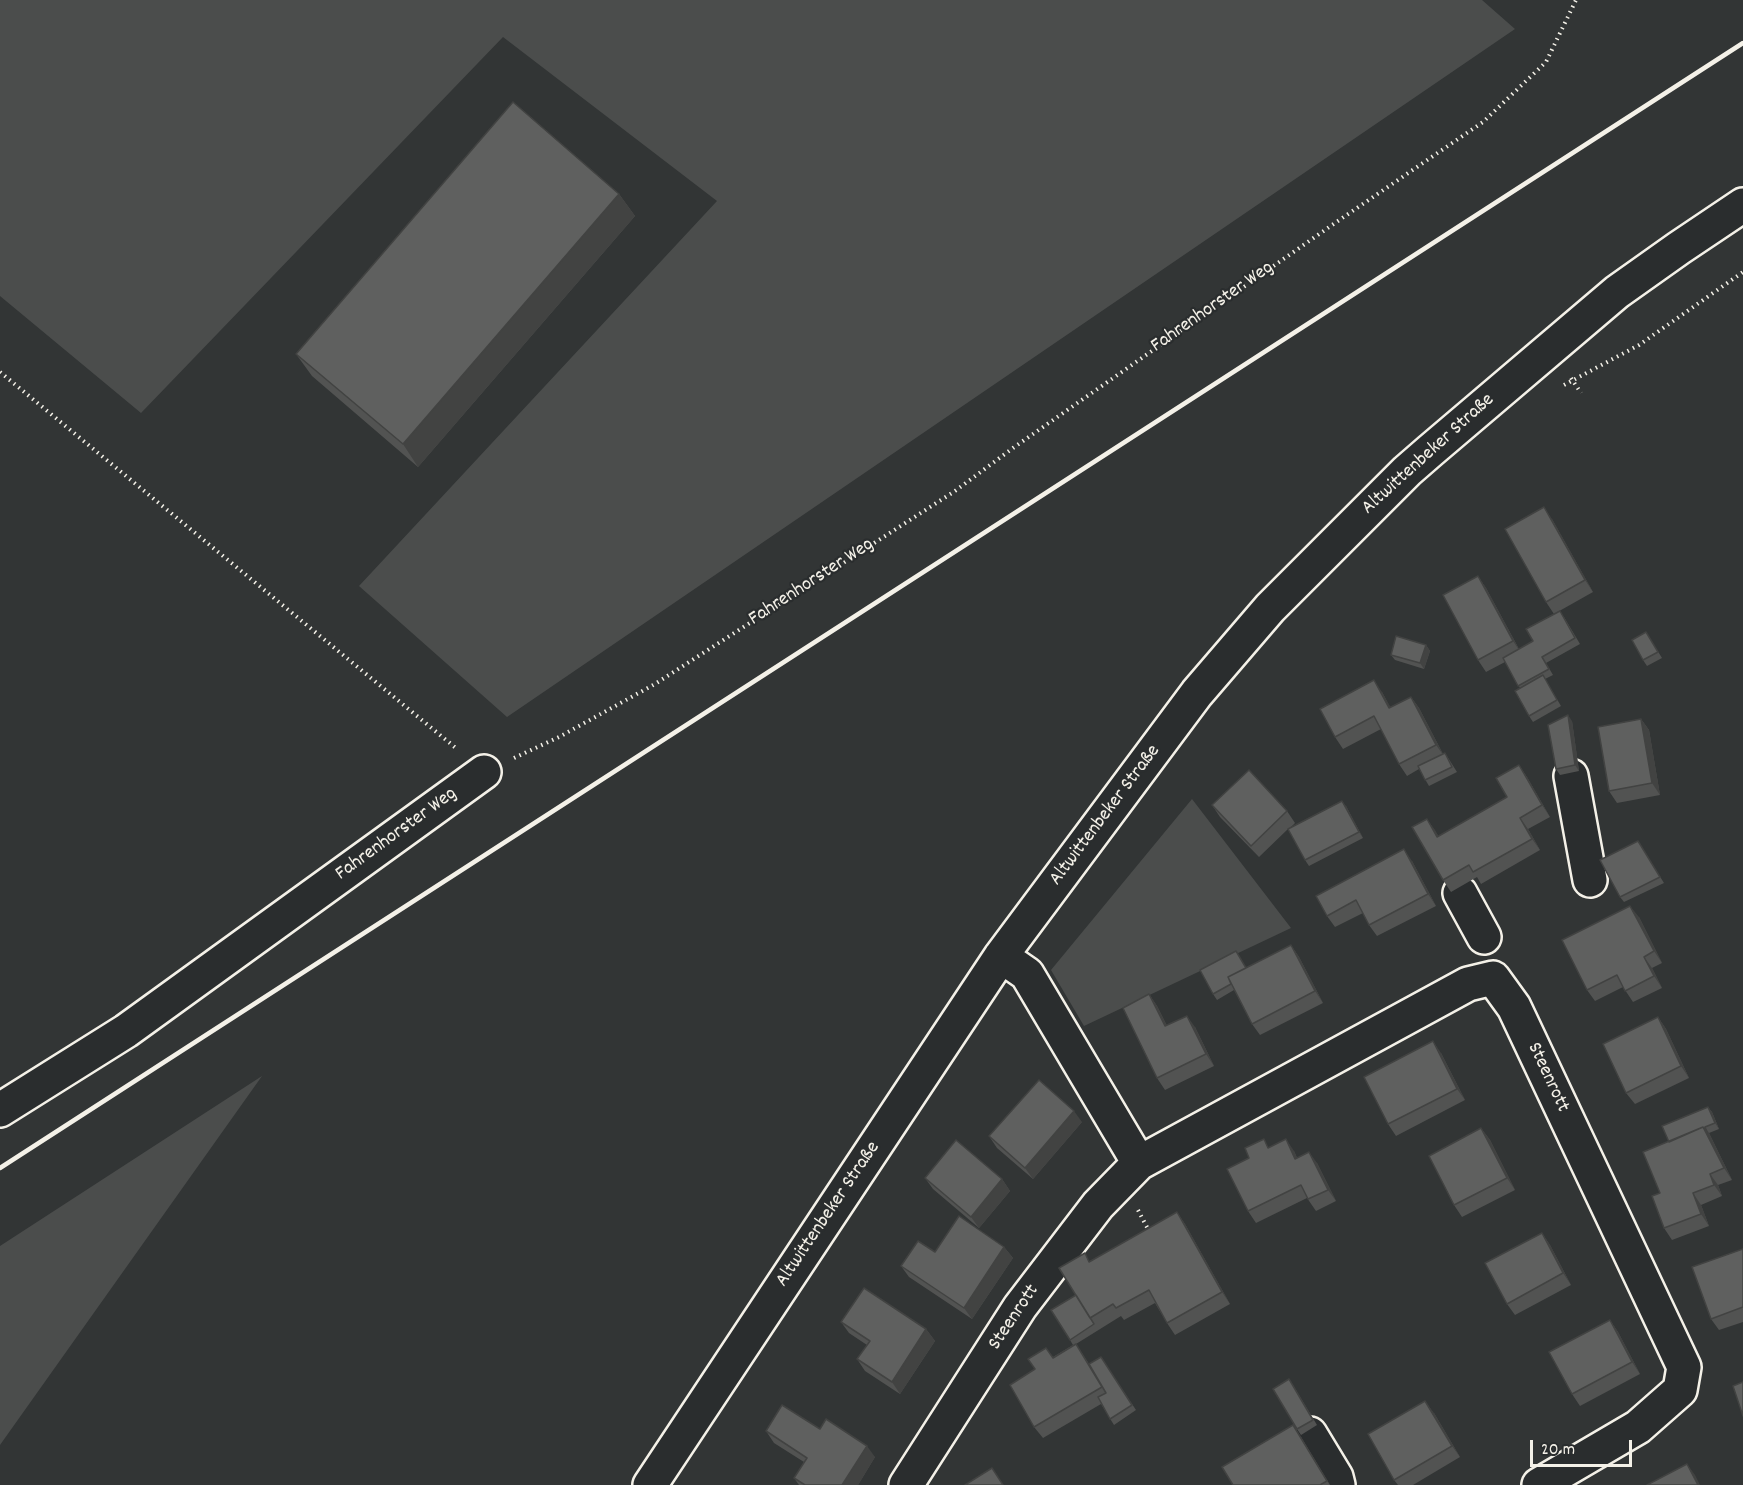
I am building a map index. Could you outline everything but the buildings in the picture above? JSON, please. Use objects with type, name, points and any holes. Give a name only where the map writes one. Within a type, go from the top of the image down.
[{"type":"street","name":"Altwittenbeker Straße","points":[[650,1485],[1002,956],[1197,693],[1270,608],[1407,471],[1617,292],[1743,205]]},
{"type":"street","name":"Fahrenhorster Weg","points":[[0,1110],[126,1031],[484,772]]},
{"type":"street","points":[[1571,776],[1590,880]]},
{"type":"street","points":[[1460,893],[1484,937]]},
{"type":"street","points":[[1002,956],[1028,974],[1139,1163]]},
{"type":"street","name":"Steenrott","points":[[906,1485],[1020,1307],[1098,1205],[1139,1163],[1468,984],[1493,978],[1514,1007],[1684,1367],[1680,1390],[1638,1427],[1539,1485]]},
{"type":"street","points":[[1310,1434],[1336,1477],[1338,1485]]},
{"type":"path","name":"Fahrenhorster Weg","points":[[484,772],[559,737],[655,684],[956,491],[1140,359],[1483,122],[1546,62],[1576,0]]},
{"type":"path","points":[[1562,386],[1639,345],[1743,272]]},
{"type":"path","points":[[0,372],[484,772]]},
{"type":"shaded area","points":[[0,0],[1482,0],[1515,29],[507,717],[359,586],[717,201],[503,37],[141,413],[0,296]]},
{"type":"shaded area","points":[[1192,799],[1291,928],[1084,1026],[1051,970]]},
{"type":"shaded area","points":[[262,1076],[0,1445],[0,1246]]},
{"type":"railway","points":[[0,1168],[1743,43]]}]
